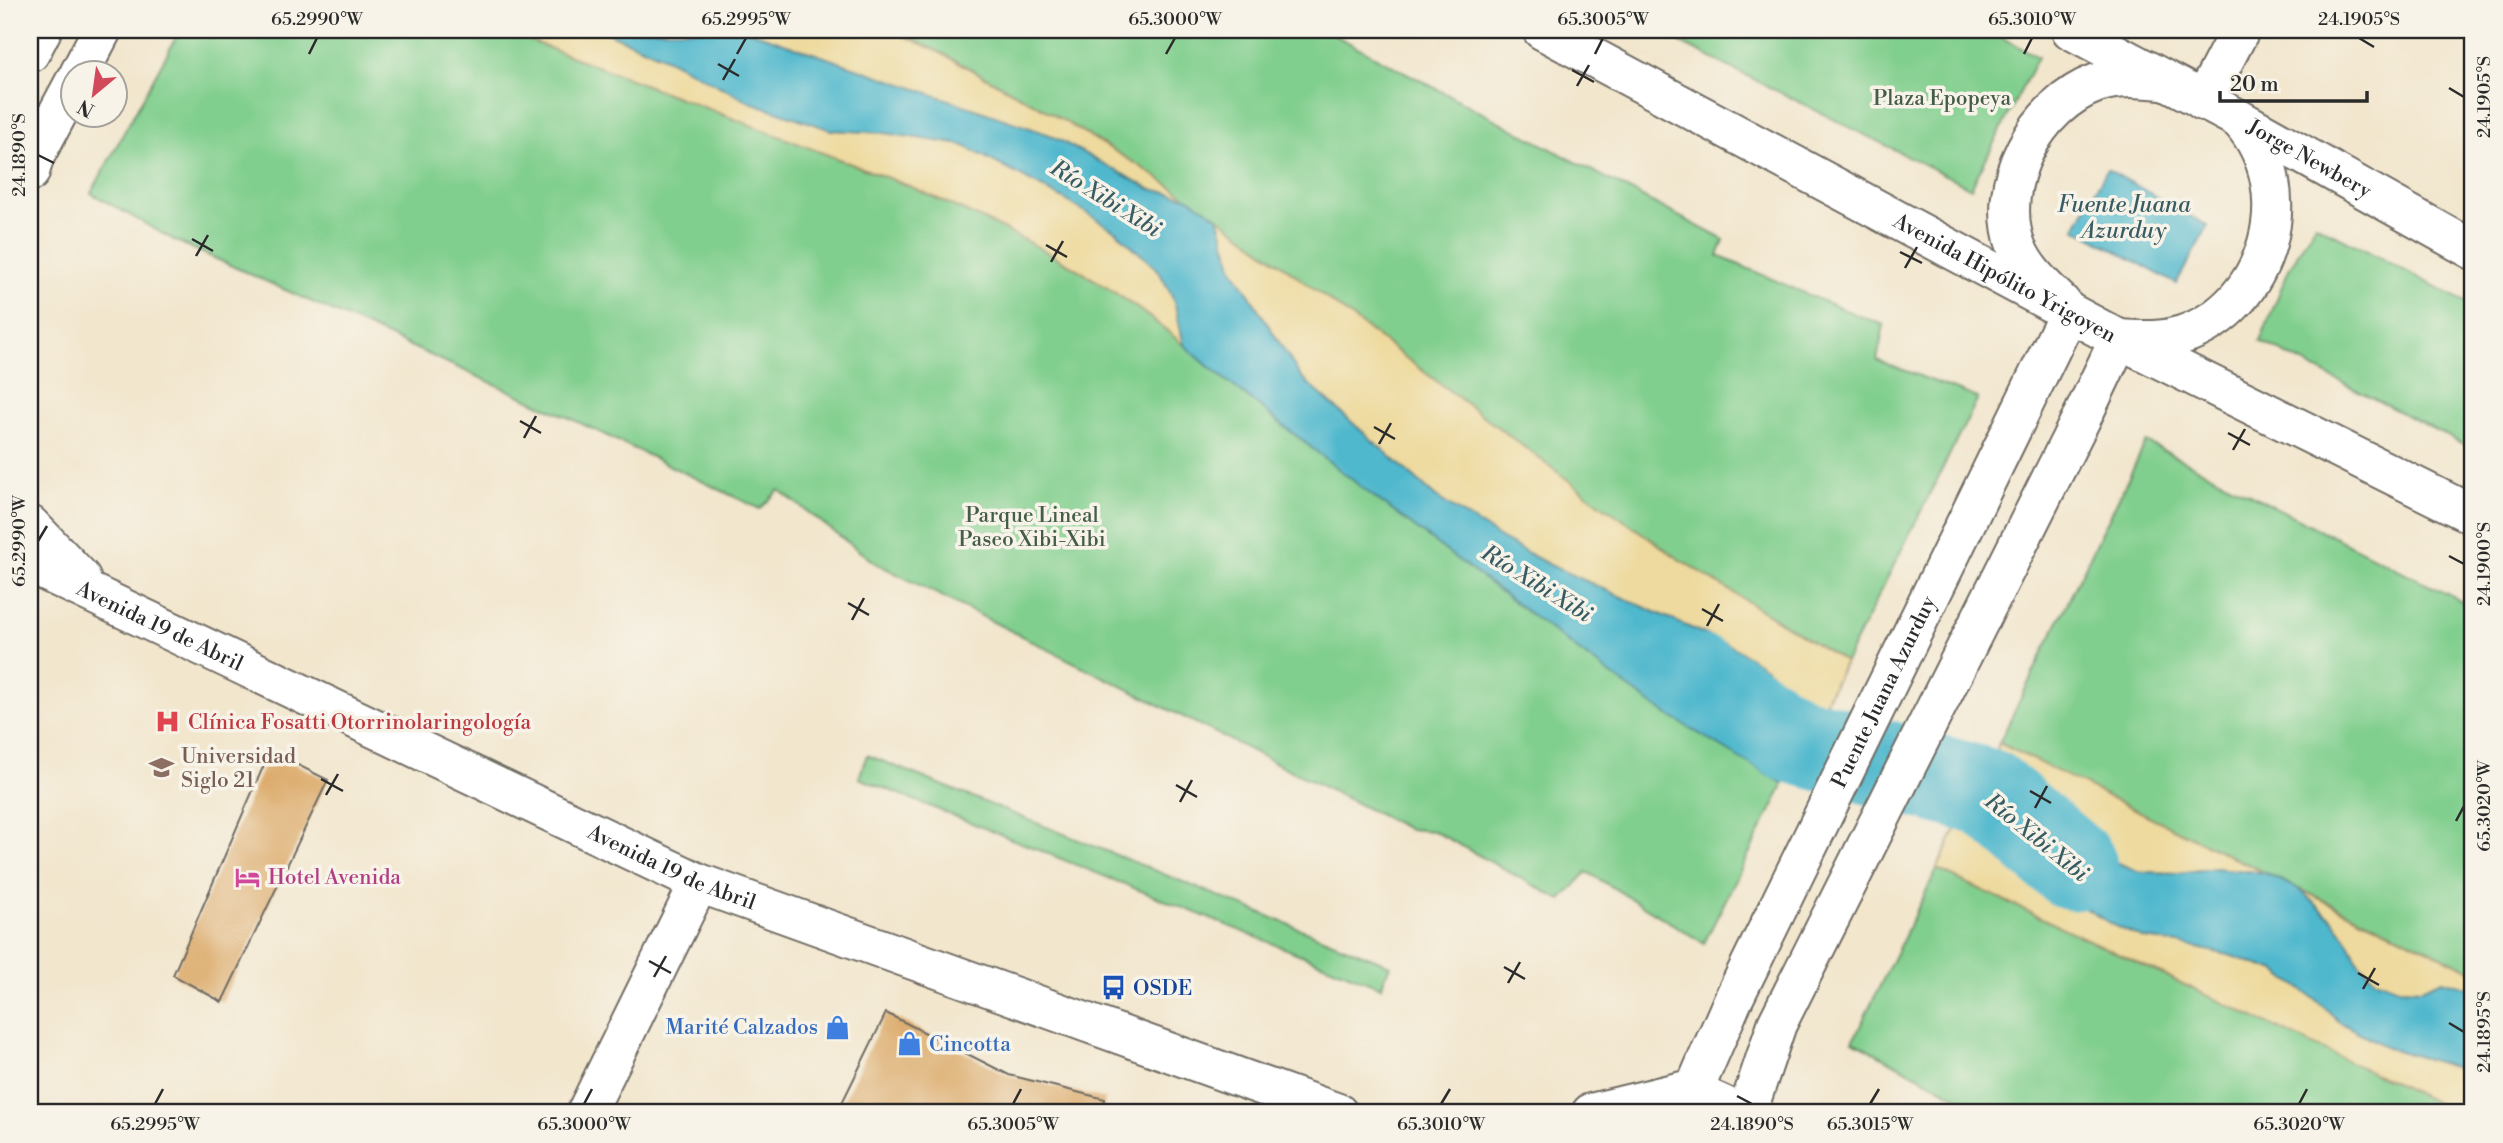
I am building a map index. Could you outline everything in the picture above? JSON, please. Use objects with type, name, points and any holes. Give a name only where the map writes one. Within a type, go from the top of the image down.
[{"type":"street","points":[[30,53],[42,30]]},
{"type":"street","points":[[86,60],[102,30]]},
{"type":"street","name":"Avenida Hipólito Yrigoyen","points":[[1542,30],[2119,339],[2473,515]]},
{"type":"street","name":"Jorge Newbery","points":[[2071,30],[2239,119],[2473,250]]},
{"type":"street","points":[[2203,101],[2240,30]]},
{"type":"street","points":[[2069,312],[2027,269],[2016,245],[2010,217],[2015,175],[2024,148],[2050,114],[2071,96],[2096,84],[2123,77],[2166,80]]},
{"type":"street","points":[[31,165],[60,110]]},
{"type":"street","points":[[1748,1113],[1777,1024],[2119,339],[2158,341],[2184,334],[2208,322],[2231,306],[2249,284],[2262,260],[2271,233],[2274,206],[2271,178],[2263,153],[2239,119]]},
{"type":"street","name":"Puente Juana Azurduy","points":[[1689,1101],[1732,1000],[2069,312]]},
{"type":"street","points":[[30,525],[99,597]]},
{"type":"street","name":"Avenida 19 de Abril","points":[[30,564],[699,883],[1338,1113]]},
{"type":"street","points":[[586,1113],[699,883]]},
{"type":"street","points":[[1591,1113],[1689,1101]]},
{"type":"lane","points":[[1689,1101],[1748,1113]]},
{"type":"green space","name":"Parque Lineal Paseo Xibi-Xibi","points":[[180,30],[503,30],[909,186],[1015,234],[1084,271],[1133,304],[1369,493],[1618,680],[1668,715],[1784,784],[1704,943],[1587,872],[1561,900],[1434,831],[1408,829],[875,563],[779,490],[760,509],[572,419],[174,240],[91,193],[125,130],[130,130],[130,122]]},
{"type":"green space","points":[[892,30],[1325,30],[1724,240],[1718,256],[1884,325],[1877,360],[1978,398],[1845,662],[1682,561],[1596,501],[1218,217],[1042,108],[943,54]]},
{"type":"green space","name":"Plaza Epopeya","points":[[1655,30],[1988,30],[2038,57],[1971,188]]},
{"type":"green space","points":[[2315,224],[2473,306],[2473,449],[2260,341],[2289,269]]},
{"type":"green space","points":[[2146,442],[2473,607],[2473,971],[1999,743]]},
{"type":"green space","points":[[867,755],[1390,965],[1381,987],[859,778]]},
{"type":"green space","points":[[1937,869],[2459,1113],[1987,1113],[1853,1041]]},
{"type":"sand","points":[[503,30],[601,30],[831,130],[885,133],[963,145],[1064,199],[1117,232],[1159,271],[1174,300],[1184,345],[1120,296],[1087,275],[982,219],[909,186]]},
{"type":"sand","points":[[746,30],[892,30],[943,54],[1042,108],[1187,197],[1150,189],[1050,135]]},
{"type":"sand","points":[[1218,217],[1596,501],[1682,561],[1845,662],[1818,716],[1767,669],[1733,647],[1550,565],[1503,540],[1436,497],[1301,377],[1233,269]]},
{"type":"sand","points":[[1999,743],[2265,873],[2216,868],[2179,873],[2140,872],[2104,857],[2077,831],[2065,812],[2026,787],[1992,758]]},
{"type":"sand","points":[[1960,821],[1998,833],[2030,868],[2061,894],[2115,926],[2145,939],[2229,955],[2276,971],[2316,1000],[2341,1023],[2387,1047],[2473,1073],[2473,1113],[2459,1113],[1937,869]]},
{"type":"sand","points":[[2299,889],[2473,971],[2473,989],[2443,980],[2421,989],[2398,988],[2375,979],[2359,963],[2333,920]]},
{"type":"water","points":[[601,30],[746,30],[1050,135],[1150,189],[1187,197],[1218,217],[1233,269],[1301,377],[1436,497],[1503,540],[1550,565],[1733,647],[1767,669],[1818,716],[1784,784],[1668,715],[1618,680],[1369,493],[1208,366],[1184,345],[1174,300],[1159,271],[1117,232],[1064,199],[963,145],[885,133],[831,130],[750,102],[662,56]]},
{"type":"water","name":"Fuente Juana Azurduy","points":[[2107,169],[2208,226],[2176,284],[2075,228]]},
{"type":"water","points":[[1992,758],[2026,787],[2062,809],[2077,831],[2104,857],[2140,872],[2179,873],[2216,868],[2265,873],[2299,889],[2333,920],[2359,963],[2375,979],[2398,988],[2421,989],[2443,980],[2473,989],[2473,1073],[2387,1047],[2341,1023],[2316,1000],[2276,971],[2229,955],[2145,939],[2115,926],[2061,894],[2030,868],[1998,833],[1960,821]]},
{"type":"pier","points":[[1820,713],[1821,718],[1787,786],[1782,788]]},
{"type":"pier","points":[[1991,754],[1993,755],[1959,825],[1957,820]]},
{"type":"building","name":"Hotel Avenida","points":[[270,751],[328,780],[222,1002],[173,975]]},
{"type":"building","name":"Cincotta","points":[[886,1013],[1009,1075],[1105,1099],[1103,1113],[837,1113]]},
{"type":"waterway","name":"Río Xibi Xibi","points":[[1700,679],[1794,739],[1988,793],[2073,866]]},
{"type":"place","name":"Clínica Fosatti Otorrinolaringología","points":[[168,722]]},
{"type":"place","name":"Universidad Siglo 21","points":[[161,768]]},
{"type":"place","name":"Hotel Avenida","points":[[248,877]]},
{"type":"place","name":"OSDE","points":[[1113,988]]},
{"type":"place","name":"Marité Calzados","points":[[838,1027]]},
{"type":"place","name":"Cincotta","points":[[909,1044]]}]
